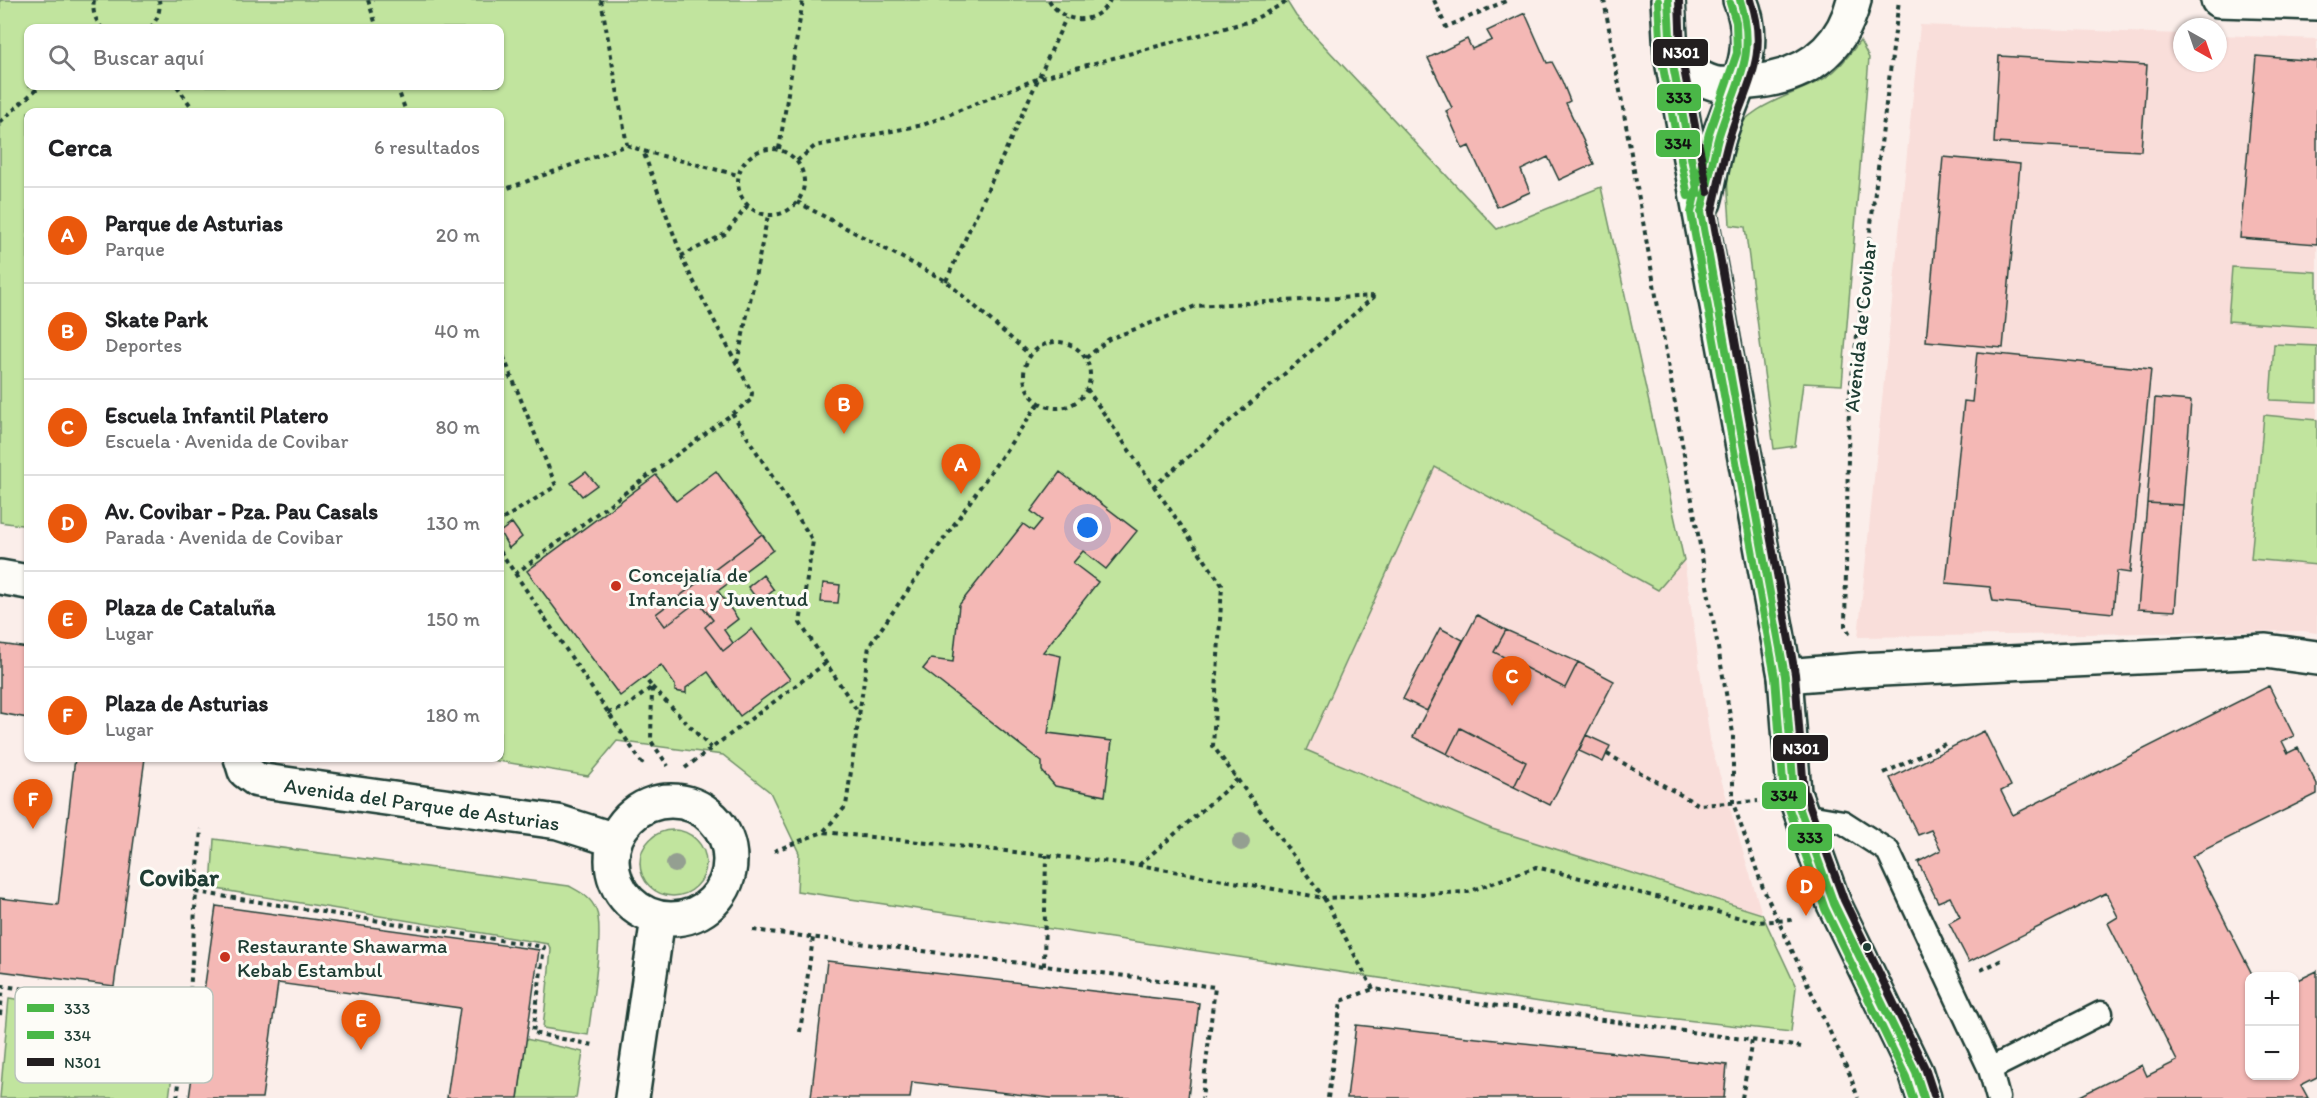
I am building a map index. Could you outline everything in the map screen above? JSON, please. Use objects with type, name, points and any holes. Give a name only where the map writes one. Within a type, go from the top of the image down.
[{"type":"street","points":[[1701,212],[1719,137],[1741,83],[1748,56],[1746,14],[1740,0]]},
{"type":"street","points":[[1671,55],[1694,75],[1715,83],[1774,81],[1810,65],[1829,51],[1849,21],[1854,0]]},
{"type":"street","points":[[2218,0],[2317,3]]},
{"type":"street","points":[[1668,1],[1671,55],[1785,676],[1794,793],[1834,904],[1916,1073],[1924,1098]]},
{"type":"street","points":[[0,577],[24,581]]},
{"type":"street","points":[[1785,676],[1860,670],[2266,651],[2317,658]]},
{"type":"street","name":"Avenida del Parque de Asturias","points":[[242,762],[245,771],[256,780],[558,822],[615,840]]},
{"type":"street","points":[[677,800],[695,805],[711,815],[724,830],[730,849],[730,868],[724,887],[712,902],[696,914],[677,919],[658,918],[639,910],[625,897],[615,879],[611,859],[615,840],[625,823],[639,809],[657,802],[677,800]]},
{"type":"street","points":[[632,1098],[658,918]]},
{"type":"lane","points":[[1802,815],[1844,822],[1888,851],[1990,1068],[1998,1098]]},
{"type":"lane","points":[[1990,1068],[2101,1013]]},
{"type":"path","points":[[94,0],[93,9],[99,24]]},
{"type":"path","points":[[153,24],[158,18],[159,0]]},
{"type":"path","points":[[368,0],[376,24]]},
{"type":"path","points":[[601,0],[627,145]]},
{"type":"path","points":[[779,149],[803,0]]},
{"type":"path","points":[[1049,0],[1066,18],[1077,20],[1098,15],[1110,0]]},
{"type":"path","points":[[797,161],[815,146],[923,124],[1039,78],[1251,21],[1290,0]]},
{"type":"path","points":[[1434,0],[1446,27],[1508,0]]},
{"type":"path","points":[[1604,0],[1733,733],[1733,803],[1762,888],[1850,1075],[1858,1098]]},
{"type":"path","name":"Avenida de Covibar","points":[[1855,642],[1845,626],[1849,400],[1899,0]]},
{"type":"path","points":[[946,281],[1066,18]]},
{"type":"path","points":[[0,122],[36,90]]},
{"type":"path","points":[[180,90],[192,108]]},
{"type":"path","points":[[398,90],[405,108]]},
{"type":"path","points":[[504,190],[627,145],[738,176]]},
{"type":"path","points":[[768,148],[779,149],[789,153],[797,161],[802,170],[803,192],[789,209],[768,215],[748,206],[741,197],[738,176],[748,157],[768,148]]},
{"type":"path","points":[[515,574],[751,400],[752,393],[681,256],[643,151]]},
{"type":"path","points":[[797,202],[946,281],[1030,355]]},
{"type":"path","points":[[681,256],[725,234],[748,206]]},
{"type":"path","points":[[737,363],[768,215]]},
{"type":"path","points":[[1086,358],[1109,339],[1196,306],[1375,296],[1153,487]]},
{"type":"path","points":[[1059,342],[1070,344],[1079,350],[1086,358],[1090,368],[1090,379],[1081,399],[1061,408],[1050,408],[1039,403],[1031,396],[1026,386],[1024,375],[1030,355],[1038,347],[1059,342]]},
{"type":"path","points":[[504,357],[556,486],[504,519]]},
{"type":"path","points":[[504,380],[512,376]]},
{"type":"path","points":[[1087,389],[1222,585],[1214,746],[1324,898],[1373,989]]},
{"type":"path","points":[[823,832],[846,806],[869,646],[1039,403]]},
{"type":"path","points":[[732,413],[813,541],[800,623],[860,715]]},
{"type":"path","points":[[504,557],[644,766]]},
{"type":"path","points":[[686,768],[826,663]]},
{"type":"path","points":[[644,677],[711,748]]},
{"type":"path","points":[[608,713],[626,707],[652,687]]},
{"type":"path","points":[[652,687],[651,741],[668,766]]},
{"type":"path","points":[[1884,773],[1945,744]]},
{"type":"path","points":[[1607,754],[1699,805],[1759,801]]},
{"type":"path","points":[[1139,865],[1238,779]]},
{"type":"path","points":[[190,987],[201,829]]},
{"type":"path","points":[[774,851],[823,832],[1139,865],[1324,898],[1468,892],[1536,867],[1757,922],[1793,920]]},
{"type":"path","points":[[1044,966],[1046,855]]},
{"type":"path","points":[[196,892],[544,947],[533,1033],[593,1045]]},
{"type":"path","points":[[753,930],[1215,987],[1202,1098]]},
{"type":"path","points":[[800,1032],[813,938]]},
{"type":"path","points":[[1981,970],[2004,959]]},
{"type":"path","points":[[0,1015],[3,986],[15,988]]},
{"type":"path","points":[[1328,1098],[1341,1001],[1373,989],[1802,1047]]},
{"type":"path","points":[[1743,1098],[1752,1040]]},
{"type":"path","points":[[177,1098],[179,1083]]},
{"type":"shaded area","points":[[1920,25],[2173,34],[2173,72],[2227,72],[2227,35],[2317,39],[2317,633],[2303,631],[1858,637]]},
{"type":"shaded area","points":[[1435,466],[1657,590],[1684,560],[1711,746],[1762,914],[1492,829],[1306,750]]},
{"type":"green space","points":[[0,0],[1286,0],[1296,16],[1497,229],[1601,187],[1684,560],[1658,590],[1435,467],[1306,750],[1492,829],[1762,914],[1796,987],[1791,1032],[1580,1008],[797,891],[799,853],[770,792],[723,755],[617,741],[588,776],[504,762],[504,108],[24,108],[24,525],[0,522]]},
{"type":"green space","points":[[1860,41],[1869,58],[1842,385],[1803,383],[1795,446],[1774,449],[1745,227],[1730,225],[1727,181],[1730,147],[1739,126],[1760,108],[1825,78],[1840,66]]},
{"type":"green space","points":[[2232,267],[2317,272],[2317,327],[2228,321]]},
{"type":"green space","points":[[2274,344],[2317,346],[2317,402],[2270,400]]},
{"type":"green space","points":[[2264,415],[2317,420],[2317,565],[2251,559]]},
{"type":"green space","points":[[679,830],[697,839],[704,850],[706,863],[704,876],[697,887],[686,894],[667,896],[649,887],[642,876],[640,857],[649,839],[660,832]]},
{"type":"green space","points":[[214,839],[569,886],[585,895],[591,902],[598,920],[598,951],[588,1035],[543,1028],[551,950],[548,944],[211,888]]},
{"type":"green space","points":[[9,998],[15,999],[15,1083],[171,1083],[169,1098],[0,1098]]},
{"type":"green space","points":[[526,1039],[583,1052],[576,1098],[518,1098]]},
{"type":"building","points":[[1525,13],[1547,63],[1552,62],[1562,81],[1570,101],[1566,103],[1594,164],[1559,180],[1548,157],[1521,170],[1530,192],[1497,207],[1469,146],[1463,149],[1446,111],[1452,108],[1428,58],[1467,39],[1472,49],[1492,40],[1487,31]]},
{"type":"building","points":[[1999,56],[2147,65],[2141,151],[1994,143]]},
{"type":"building","points":[[2256,56],[2317,61],[2317,244],[2240,238]]},
{"type":"building","points":[[1943,157],[2020,164],[2003,348],[1926,341]]},
{"type":"building","points":[[1977,352],[2151,369],[2130,573],[2117,571],[2113,613],[1993,601],[1990,587],[1946,583],[1964,401],[1972,402]]},
{"type":"building","points":[[2155,398],[2191,401],[2183,505],[2147,503]]},
{"type":"building","name":"Concejalía de Infancia y Juventud","points":[[716,471],[762,534],[656,614],[665,626],[698,601],[713,620],[705,627],[723,651],[752,629],[790,679],[740,716],[708,672],[686,688],[686,693],[675,691],[675,685],[661,665],[620,696],[527,571],[656,475],[676,501]]},
{"type":"building","points":[[586,472],[597,485],[582,496],[571,483]]},
{"type":"building","points":[[1060,472],[1137,531],[1106,569],[1083,551],[1073,563],[1098,582],[1043,652],[1061,656],[1048,733],[1112,741],[1105,796],[1055,786],[1042,771],[1042,762],[923,669],[931,659],[953,662],[959,605],[1023,524],[1033,531],[1042,520],[1031,511]]},
{"type":"building","points":[[2147,503],[2183,505],[2175,611],[2138,609]]},
{"type":"building","points":[[512,523],[522,537],[509,548],[504,539],[504,529]]},
{"type":"building","points":[[762,534],[773,550],[718,591],[738,619],[724,630],[733,643],[723,651],[705,627],[713,620],[698,601],[665,626],[656,614]]},
{"type":"building","points":[[763,575],[774,590],[759,602],[748,587]]},
{"type":"building","points":[[823,583],[840,585],[838,603],[821,602]]},
{"type":"building","points":[[1477,615],[1506,630],[1494,652],[1565,688],[1578,662],[1614,681],[1550,805],[1514,787],[1526,762],[1460,728],[1447,754],[1413,737]]},
{"type":"building","points":[[1440,628],[1463,640],[1427,711],[1403,699]]},
{"type":"building","points":[[1506,630],[1578,662],[1565,688],[1494,652]]},
{"type":"building","points":[[0,644],[24,647],[24,717],[0,713]]},
{"type":"building","points":[[2269,686],[2294,736],[2282,741],[2288,753],[2298,748],[2317,785],[2317,794],[2192,856],[2251,972],[2245,972],[2245,1080],[2299,1080],[2299,980],[2317,971],[2317,1077],[2301,1085],[2308,1098],[2076,1098],[2142,1065],[2147,1076],[2177,1061],[2108,923],[2118,917],[2106,893],[1969,962],[1949,923],[1960,917],[1950,897],[1938,902],[1918,862],[1941,850],[1931,830],[1918,835],[1890,778],[1984,731],[2011,786],[2001,791],[2013,815]]},
{"type":"building","points":[[1460,728],[1526,762],[1514,787],[1447,754]]},
{"type":"building","points":[[1586,735],[1610,746],[1603,762],[1579,751]]},
{"type":"building","points":[[75,762],[144,762],[114,986],[0,971],[0,898],[58,905]]},
{"type":"building","points":[[216,906],[539,950],[518,1098],[447,1098],[460,1008],[278,983],[262,1098],[189,1098],[191,1083],[213,1083],[213,987],[205,987]]},
{"type":"building","points":[[827,961],[1199,1003],[1188,1098],[1051,1098],[912,1082],[910,1098],[811,1098]]},
{"type":"building","points":[[1356,1025],[1727,1065],[1724,1098],[1347,1098]]},
{"type":"transit line","name":"333","points":[[1668,0],[1671,55],[1698,194]]},
{"type":"transit line","name":"N301","points":[[1679,0],[1681,54],[1708,192]]},
{"type":"transit line","name":"333","points":[[1740,0],[1745,20],[1746,54],[1743,69],[1719,135],[1701,212],[1785,676],[1794,793],[1834,904],[1916,1073],[1924,1098]]},
{"type":"transit line","name":"N301","points":[[1751,0],[1756,20],[1757,55],[1729,139],[1712,212],[1795,674],[1804,791],[1844,900],[1925,1068],[1934,1095]]},
{"type":"transit line","name":"334","points":[[1658,1],[1661,57],[1688,196]]},
{"type":"transit line","name":"334","points":[[1730,3],[1736,22],[1737,53],[1709,133],[1691,213],[1775,677],[1784,795],[1825,909],[1906,1077],[1913,1098]]},
{"type":"place","name":"Skate Park","points":[[844,434]]},
{"type":"place","name":"Parque de Asturias","points":[[961,494]]},
{"type":"place","name":"Concejalía de Infancia y Juventud","points":[[616,586]]},
{"type":"place","name":"Escuela Infantil Platero","points":[[1512,706]]},
{"type":"place","name":"Plaza de Asturias","points":[[33,829]]},
{"type":"place","name":"Av. Covibar - Pza. Pau Casals","points":[[1806,916]]},
{"type":"place","name":"Restaurante Shawarma Kebab Estambul","points":[[225,957]]},
{"type":"place","name":"Plaza de Cataluña","points":[[361,1050]]},
{"type":"district","name":"Covibar","points":[[179,877]]}]
